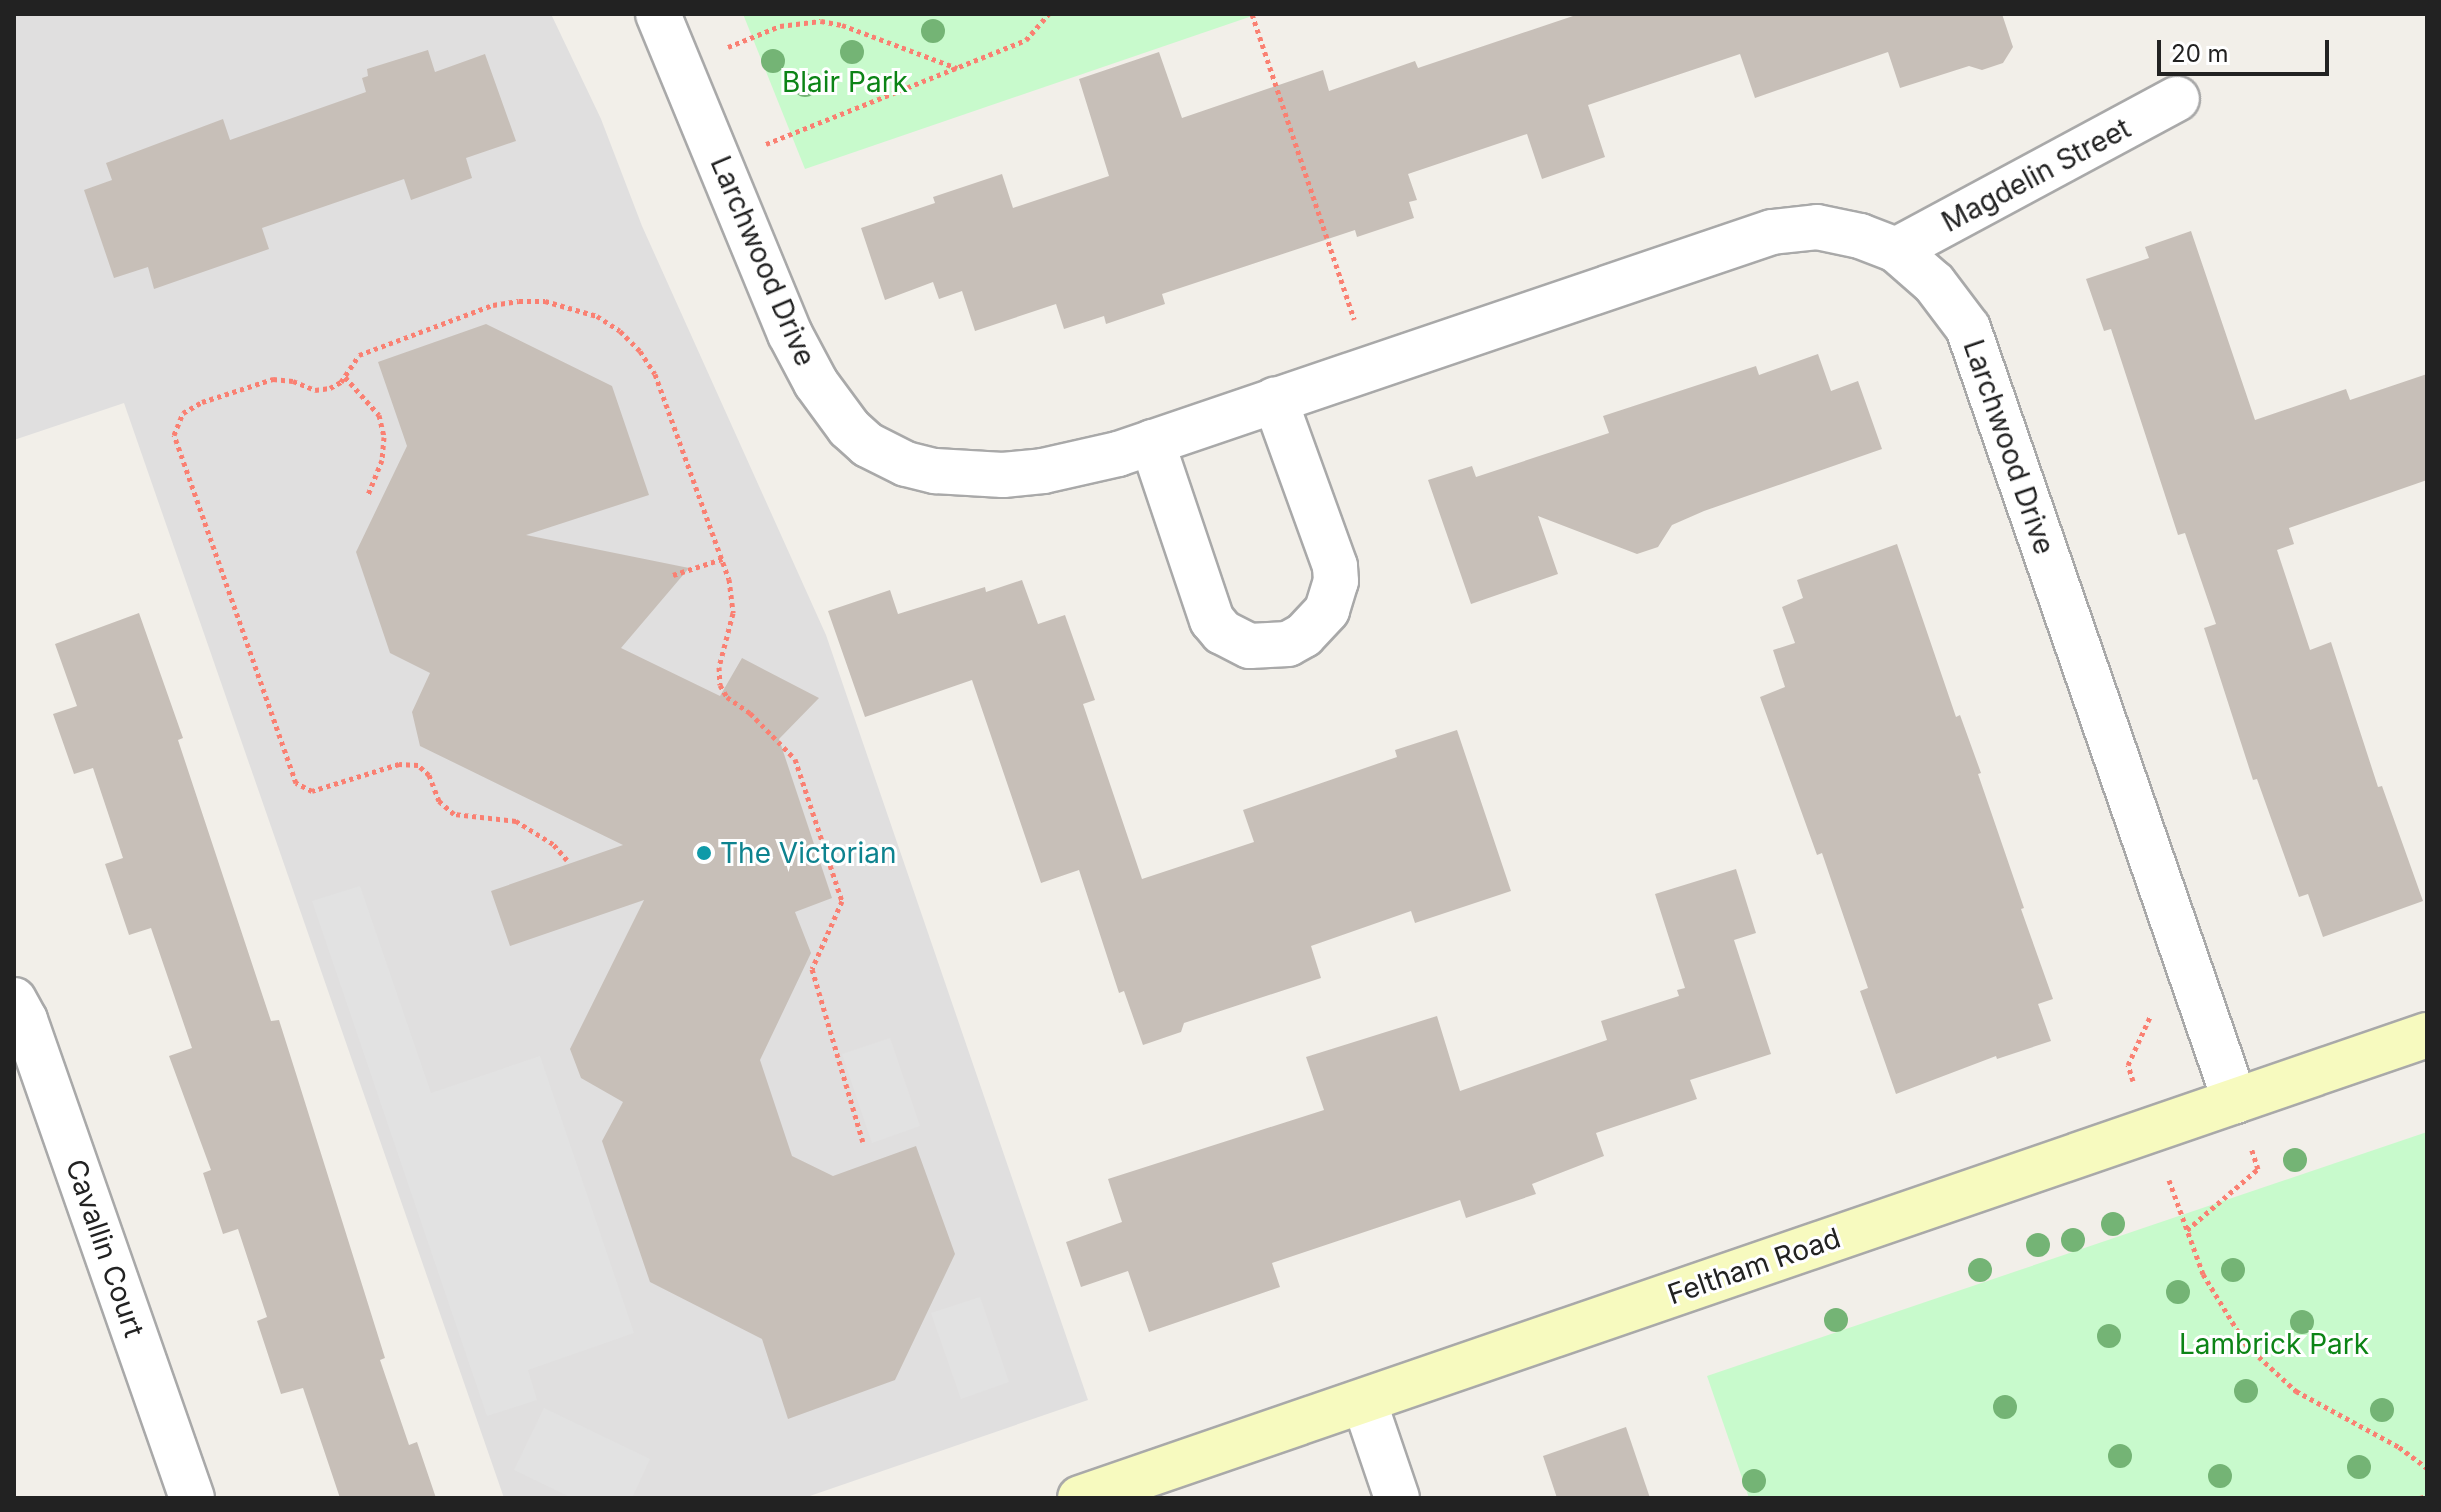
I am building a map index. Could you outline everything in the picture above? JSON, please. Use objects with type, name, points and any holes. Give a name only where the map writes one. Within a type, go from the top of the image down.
[{"type":"street","name":"Larchwood Drive","points":[[658,14],[790,334],[830,405],[868,445],[920,467],[1003,475],[1082,464],[1772,232],[1817,227],[1860,236],[1896,250],[1934,283],[1968,328],[2235,1101]]},
{"type":"street","name":"Magdelin Street","points":[[1896,250],[2177,99]]},
{"type":"street","points":[[1152,442],[1212,620],[1222,632],[1250,646],[1288,644],[1304,635],[1322,617],[1336,581],[1335,566],[1275,400]]},
{"type":"street","name":"Cavallin Court","points":[[14,1000],[25,1020],[192,1498]]},
{"type":"street","name":"Feltham Road","points":[[1080,1498],[2427,1035]]},
{"type":"street","points":[[1364,1401],[1397,1498]]},
{"type":"path","points":[[720,161],[1026,40],[1049,14]]},
{"type":"path","points":[[1252,14],[1371,369]]},
{"type":"path","points":[[681,67],[780,26],[821,21],[842,25],[957,68]]},
{"type":"path","points":[[567,860],[535,831],[516,821],[454,814],[439,801],[429,775],[418,765],[399,764],[312,791],[303,789],[292,775],[174,435],[183,413],[202,402],[273,379],[293,381],[315,390],[330,388],[345,377],[359,355],[493,305],[545,301],[597,316],[620,331],[655,374],[722,559],[732,596],[733,613],[719,667],[720,685],[727,697],[750,713],[795,759],[842,901],[812,969],[863,1142]]},
{"type":"path","points":[[345,377],[379,415],[384,437],[382,460],[368,495]]},
{"type":"path","points":[[673,575],[722,559]]},
{"type":"path","points":[[2128,1065],[2141,1038]]},
{"type":"path","points":[[2187,1230],[2258,1169],[2235,1101]]},
{"type":"path","points":[[2151,1130],[2203,1274],[2247,1346],[2296,1391],[2346,1422],[2399,1447],[2427,1468]]},
{"type":"path","points":[[2420,1498],[2427,1496]]},
{"type":"shaded area","points":[[14,14],[551,14],[601,119],[642,226],[826,635],[1088,1400],[804,1498],[504,1498],[124,403],[14,440]]},
{"type":"shaded area","points":[[360,886],[431,1093],[540,1056],[634,1333],[528,1370],[537,1400],[487,1416],[312,901]]},
{"type":"shaded area","points":[[890,1038],[920,1126],[872,1143],[842,1054]]},
{"type":"shaded area","points":[[980,1297],[1009,1382],[961,1399],[931,1313]]},
{"type":"shaded area","points":[[544,1408],[650,1459],[632,1498],[572,1498],[514,1470]]},
{"type":"green space","name":"Blair Park","points":[[743,14],[1258,14],[805,169]]},
{"type":"green space","name":"Lambrick Park","points":[[2427,1132],[2427,1498],[1749,1498],[1707,1376]]},
{"type":"building","points":[[1579,14],[2002,14],[2013,47],[2003,63],[1982,70],[1969,66],[1900,88],[1888,52],[1755,98],[1740,54],[1588,105],[1605,157],[1542,179],[1527,134],[1408,174],[1417,200],[1409,202],[1414,218],[1357,237],[1355,230],[1162,294],[1165,304],[1106,324],[1104,316],[1064,329],[1056,304],[975,331],[962,291],[939,299],[933,282],[885,300],[861,228],[935,203],[933,197],[1002,174],[1013,208],[1109,176],[1079,79],[1159,52],[1182,118],[1323,70],[1329,91],[1415,61],[1418,68]]},
{"type":"building","points":[[428,50],[435,72],[485,54],[516,141],[466,158],[472,178],[411,200],[404,179],[262,228],[269,249],[154,289],[148,267],[114,278],[84,190],[112,180],[106,163],[223,119],[230,140],[366,92],[362,78],[368,76],[367,69]]},
{"type":"building","points":[[2191,231],[2255,420],[2346,389],[2350,400],[2427,374],[2427,480],[2289,528],[2294,544],[2277,550],[2310,650],[2331,642],[2378,787],[2382,786],[2423,901],[2323,937],[2308,894],[2299,897],[2257,779],[2253,780],[2204,628],[2216,624],[2185,533],[2178,535],[2111,329],[2104,331],[2086,279],[2149,258],[2145,247]]},
{"type":"building","name":"The Victorian","points":[[486,324],[612,386],[649,495],[526,535],[689,568],[621,648],[720,696],[742,658],[819,698],[779,739],[832,898],[795,912],[811,953],[760,1060],[792,1156],[833,1176],[916,1146],[955,1254],[895,1380],[788,1419],[762,1339],[650,1282],[602,1141],[623,1102],[581,1078],[570,1049],[644,900],[510,946],[491,891],[623,845],[420,746],[412,712],[430,673],[390,653],[356,552],[407,446],[378,362]]},
{"type":"building","points":[[1818,354],[1831,391],[1858,381],[1882,449],[1704,511],[1672,525],[1658,547],[1637,554],[1538,516],[1558,574],[1471,604],[1428,480],[1472,466],[1476,477],[1609,433],[1603,416],[1756,366],[1759,375]]},
{"type":"building","points":[[1897,544],[1956,717],[1960,715],[1981,773],[1978,774],[2024,908],[2021,909],[2053,999],[2038,1004],[2051,1041],[1997,1059],[1996,1056],[1896,1094],[1860,991],[1868,988],[1822,853],[1817,855],[1760,697],[1785,687],[1773,650],[1795,643],[1782,607],[1803,598],[1797,580]]},
{"type":"building","points":[[1022,580],[1038,624],[1065,615],[1095,700],[1083,704],[1142,879],[1254,842],[1243,810],[1397,757],[1395,750],[1457,730],[1511,891],[1415,923],[1411,911],[1311,946],[1321,978],[1184,1023],[1181,1032],[1143,1045],[1124,991],[1119,993],[1079,870],[1041,883],[972,680],[865,717],[828,611],[890,590],[898,614],[985,587],[986,592]]},
{"type":"building","points":[[139,613],[183,738],[178,740],[271,1021],[279,1020],[385,1358],[380,1360],[409,1445],[417,1442],[436,1498],[340,1498],[303,1388],[281,1394],[257,1321],[267,1317],[238,1229],[223,1234],[203,1173],[211,1170],[169,1056],[192,1048],[151,928],[129,935],[105,864],[123,858],[93,768],[74,774],[53,714],[77,706],[55,644]]},
{"type":"building","points":[[1736,869],[1756,933],[1734,940],[1771,1054],[1690,1080],[1697,1099],[1596,1133],[1604,1156],[1532,1184],[1536,1194],[1466,1218],[1460,1200],[1272,1263],[1280,1287],[1149,1332],[1128,1271],[1081,1287],[1066,1242],[1122,1222],[1108,1179],[1324,1110],[1306,1057],[1437,1016],[1460,1091],[1607,1040],[1601,1021],[1679,996],[1677,990],[1685,988],[1655,894]]},
{"type":"building","points":[[1626,1427],[1650,1498],[1557,1498],[1543,1456]]},
{"type":"place","name":"The Victorian","points":[[704,853]]}]
